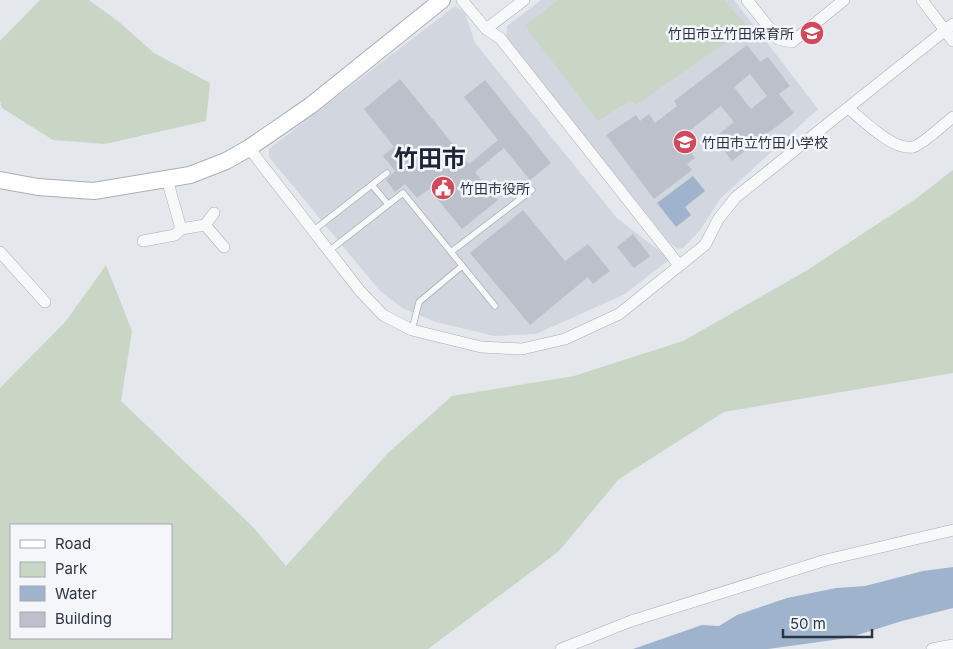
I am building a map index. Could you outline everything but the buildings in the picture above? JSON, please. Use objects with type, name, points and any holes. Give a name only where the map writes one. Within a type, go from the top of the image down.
[{"type":"street","points":[[0,180],[38,187],[94,191],[167,179],[199,171],[226,161],[249,148],[310,106],[442,0]]},
{"type":"street","points":[[462,0],[486,29],[500,38],[679,265]]},
{"type":"street","points":[[486,29],[524,0]]},
{"type":"street","points":[[748,0],[778,40],[792,42],[844,0]]},
{"type":"street","points":[[922,0],[949,28],[953,41]]},
{"type":"street","points":[[249,148],[360,291],[378,309],[412,330],[481,347],[522,349],[565,339],[619,314],[705,244],[719,218],[736,198],[949,28]]},
{"type":"street","points":[[848,108],[893,144],[902,147],[914,147],[953,117]]},
{"type":"street","points":[[167,179],[182,229]]},
{"type":"street","points":[[143,241],[175,235],[182,229],[206,225],[214,213]]},
{"type":"street","points":[[206,225],[224,247]]},
{"type":"street","points":[[0,252],[45,302]]},
{"type":"street","points":[[561,649],[631,621],[826,560],[953,530]]},
{"type":"street","points":[[932,649],[953,645]]},
{"type":"lane","points":[[314,230],[387,173]]},
{"type":"lane","points":[[372,185],[387,203]]},
{"type":"lane","points":[[451,252],[532,190]]},
{"type":"lane","points":[[330,250],[387,203],[403,193],[495,306]]},
{"type":"lane","points":[[412,330],[419,302],[462,266]]},
{"type":"shaded area","name":"竹田市立竹田小学校","points":[[541,0],[734,0],[818,109],[720,199],[701,229],[683,248],[678,249],[669,242],[506,39],[507,26]]},
{"type":"shaded area","name":"竹田市役所","points":[[455,6],[465,13],[475,43],[617,218],[670,259],[625,294],[536,334],[494,336],[436,322],[404,309],[380,291],[269,157],[269,149]]},
{"type":"green space","points":[[40,0],[89,0],[119,22],[154,53],[210,83],[206,121],[105,144],[53,140],[2,108],[0,101],[0,41]]},
{"type":"green space","points":[[558,0],[724,0],[748,27],[636,105],[630,100],[598,121],[525,26]]},
{"type":"green space","points":[[953,170],[953,373],[724,412],[619,479],[559,551],[428,649],[0,649],[0,388],[66,321],[106,265],[132,331],[121,401],[252,526],[286,566],[388,453],[452,396],[574,376],[683,341],[806,271],[914,200]]},
{"type":"water","points":[[693,176],[705,191],[685,207],[691,215],[676,227],[657,203]]},
{"type":"water","points":[[953,567],[953,608],[902,621],[848,638],[768,649],[633,649],[702,625],[719,626],[737,615],[787,598],[836,588],[865,586],[923,571]]},
{"type":"place","name":"竹田市立竹田保育所","points":[[812,33]]},
{"type":"place","name":"竹田市立竹田小学校","points":[[685,142]]},
{"type":"place","name":"竹田市役所","points":[[443,188]]},
{"type":"district","name":"竹田市","points":[[430,158]]}]
